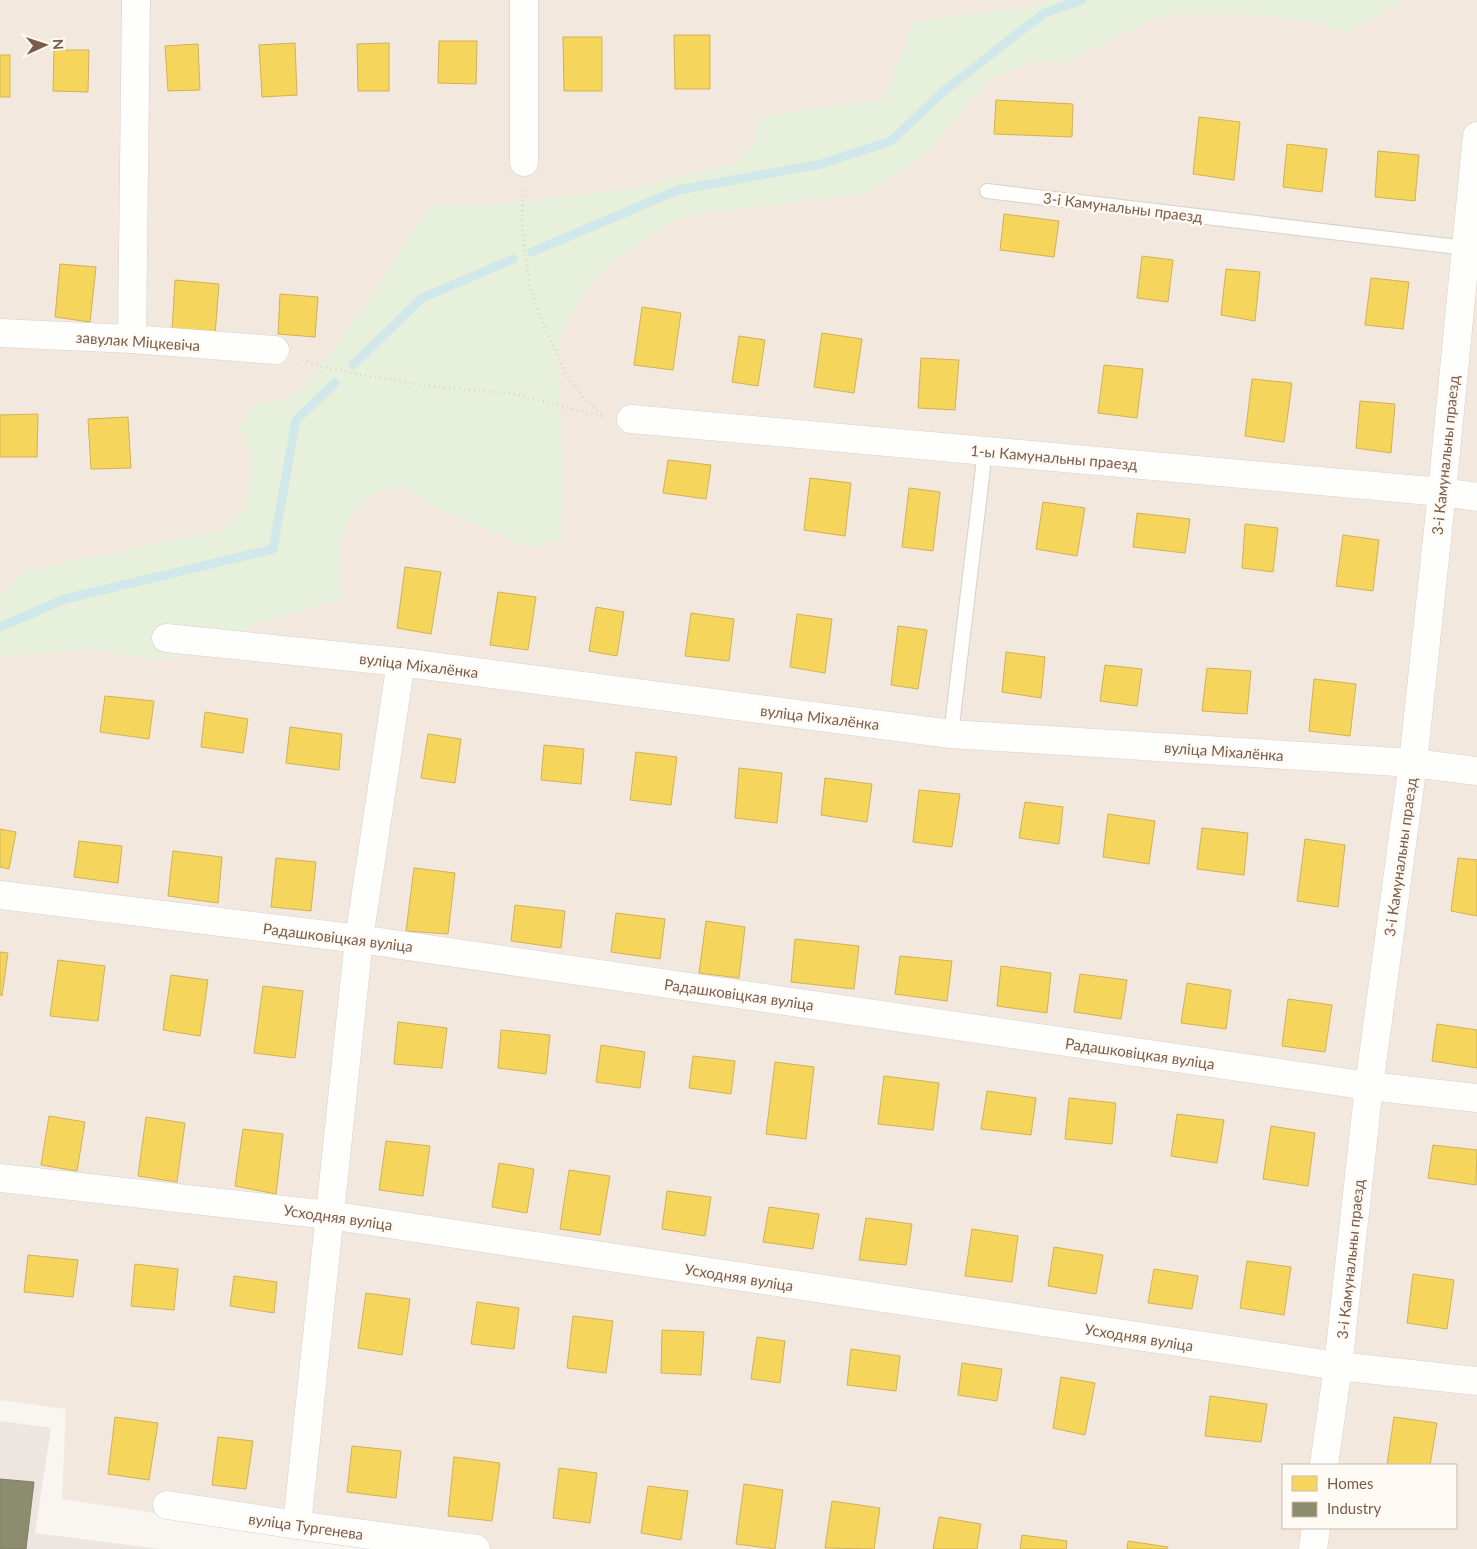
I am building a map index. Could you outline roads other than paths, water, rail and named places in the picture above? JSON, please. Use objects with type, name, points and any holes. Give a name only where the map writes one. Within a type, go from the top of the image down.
[{"type":"street","points":[[132,339],[136,0]]},
{"type":"street","points":[[524,0],[524,162]]},
{"type":"street","name":"3-і Камунальны праезд","points":[[1324,1464],[1338,1366],[1369,1086],[1413,763],[1477,136]]},
{"type":"street","name":"завулак Міцкевіча","points":[[0,333],[132,339],[275,350]]},
{"type":"street","name":"1-ы Камунальны праезд","points":[[631,419],[1442,492],[1477,497]]},
{"type":"street","name":"вуліца Міхалёнка","points":[[166,638],[401,662],[951,734],[1413,763],[1477,771]]},
{"type":"street","points":[[297,1525],[359,939],[401,662]]},
{"type":"street","name":"Радашковіцкая вуліца","points":[[0,895],[359,939],[1369,1086],[1477,1098]]},
{"type":"street","name":"Усходняя вуліца","points":[[0,1178],[329,1215],[1338,1366],[1477,1380]]},
{"type":"street","name":"вуліца Тургенева","points":[[167,1506],[476,1549]]},
{"type":"street","points":[[1313,1549],[1316,1529]]},
{"type":"lane","name":"3-і Камунальны праезд","points":[[988,191],[1466,248]]},
{"type":"lane","points":[[951,734],[985,451]]},
{"type":"waterway","points":[[532,252],[678,190],[821,164],[891,141],[944,91],[1044,13],[1082,0]]},
{"type":"waterway","points":[[353,365],[422,298],[513,259]]},
{"type":"waterway","points":[[0,627],[65,599],[273,549],[296,420],[335,383]]}]
